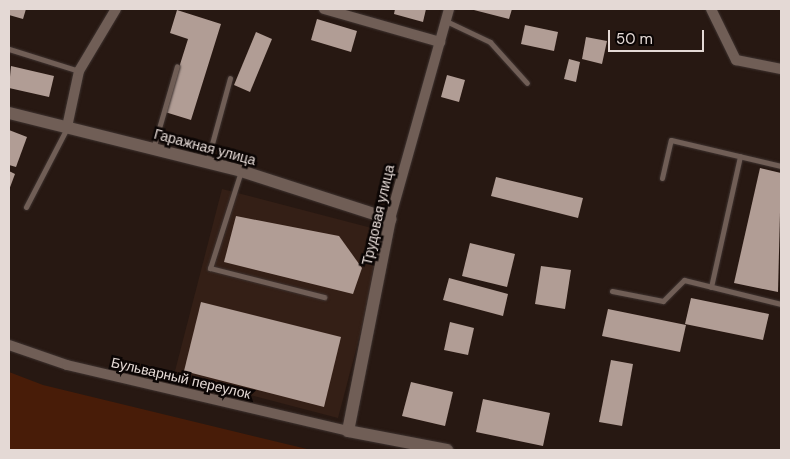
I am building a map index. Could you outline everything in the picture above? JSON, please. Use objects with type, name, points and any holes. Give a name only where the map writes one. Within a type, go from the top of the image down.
[{"type":"street","points":[[67,127],[79,71],[116,9]]},
{"type":"street","points":[[324,9],[440,42]]},
{"type":"street","name":"Трудовая улица","points":[[348,431],[390,219],[449,9]]},
{"type":"street","points":[[711,9],[736,60],[781,69]]},
{"type":"street","name":"Гаражная улица","points":[[9,113],[241,171],[390,219]]},
{"type":"street","name":"Бульварный переулок","points":[[9,345],[67,365],[348,431]]},
{"type":"street","points":[[348,431],[447,450]]},
{"type":"lane","points":[[446,21],[490,42],[527,83]]},
{"type":"lane","points":[[9,49],[79,71]]},
{"type":"lane","points":[[153,149],[177,66]]},
{"type":"lane","points":[[206,162],[230,78]]},
{"type":"lane","points":[[26,207],[67,127]]},
{"type":"lane","points":[[662,178],[671,140],[781,166]]},
{"type":"lane","points":[[711,287],[740,156]]},
{"type":"lane","points":[[241,171],[210,268],[324,297]]},
{"type":"lane","points":[[612,292],[663,301],[684,280],[781,304]]},
{"type":"shaded area","points":[[222,189],[387,232],[338,418],[174,375]]},
{"type":"shaded area","points":[[9,372],[43,385],[311,450],[9,450]]},
{"type":"building","points":[[9,9],[26,9],[23,19],[9,15]]},
{"type":"building","points":[[395,9],[426,9],[423,22],[394,14]]},
{"type":"building","points":[[470,9],[512,9],[509,19]]},
{"type":"building","points":[[177,10],[221,24],[191,120],[165,112],[188,39],[170,33]]},
{"type":"building","points":[[317,19],[357,31],[351,52],[311,40]]},
{"type":"building","points":[[525,25],[558,32],[554,51],[521,44]]},
{"type":"building","points":[[256,32],[272,39],[250,92],[234,85]]},
{"type":"building","points":[[586,37],[607,41],[602,64],[582,59]]},
{"type":"building","points":[[569,59],[580,62],[576,82],[564,79]]},
{"type":"building","points":[[11,66],[54,76],[49,97],[9,88]]},
{"type":"building","points":[[447,75],[465,80],[459,102],[441,97]]},
{"type":"building","points":[[9,130],[27,137],[16,167],[9,165]]},
{"type":"building","points":[[760,168],[781,173],[778,292],[734,283]]},
{"type":"building","points":[[9,171],[15,174],[9,190]]},
{"type":"building","points":[[496,177],[583,198],[578,218],[491,196]]},
{"type":"building","points":[[236,216],[339,236],[362,268],[353,294],[224,262]]},
{"type":"building","points":[[470,243],[515,254],[507,287],[462,276]]},
{"type":"building","points":[[541,266],[571,270],[565,309],[535,304]]},
{"type":"building","points":[[449,278],[508,294],[503,316],[443,300]]},
{"type":"building","points":[[691,298],[769,314],[763,340],[685,324]]},
{"type":"building","points":[[201,302],[341,337],[324,407],[184,371]]},
{"type":"building","points":[[608,309],[686,325],[680,352],[602,336]]},
{"type":"building","points":[[450,322],[474,328],[468,355],[444,350]]},
{"type":"building","points":[[611,360],[633,364],[622,426],[599,422]]},
{"type":"building","points":[[411,382],[453,392],[445,426],[402,416]]},
{"type":"building","points":[[483,399],[550,413],[543,446],[476,432]]}]
